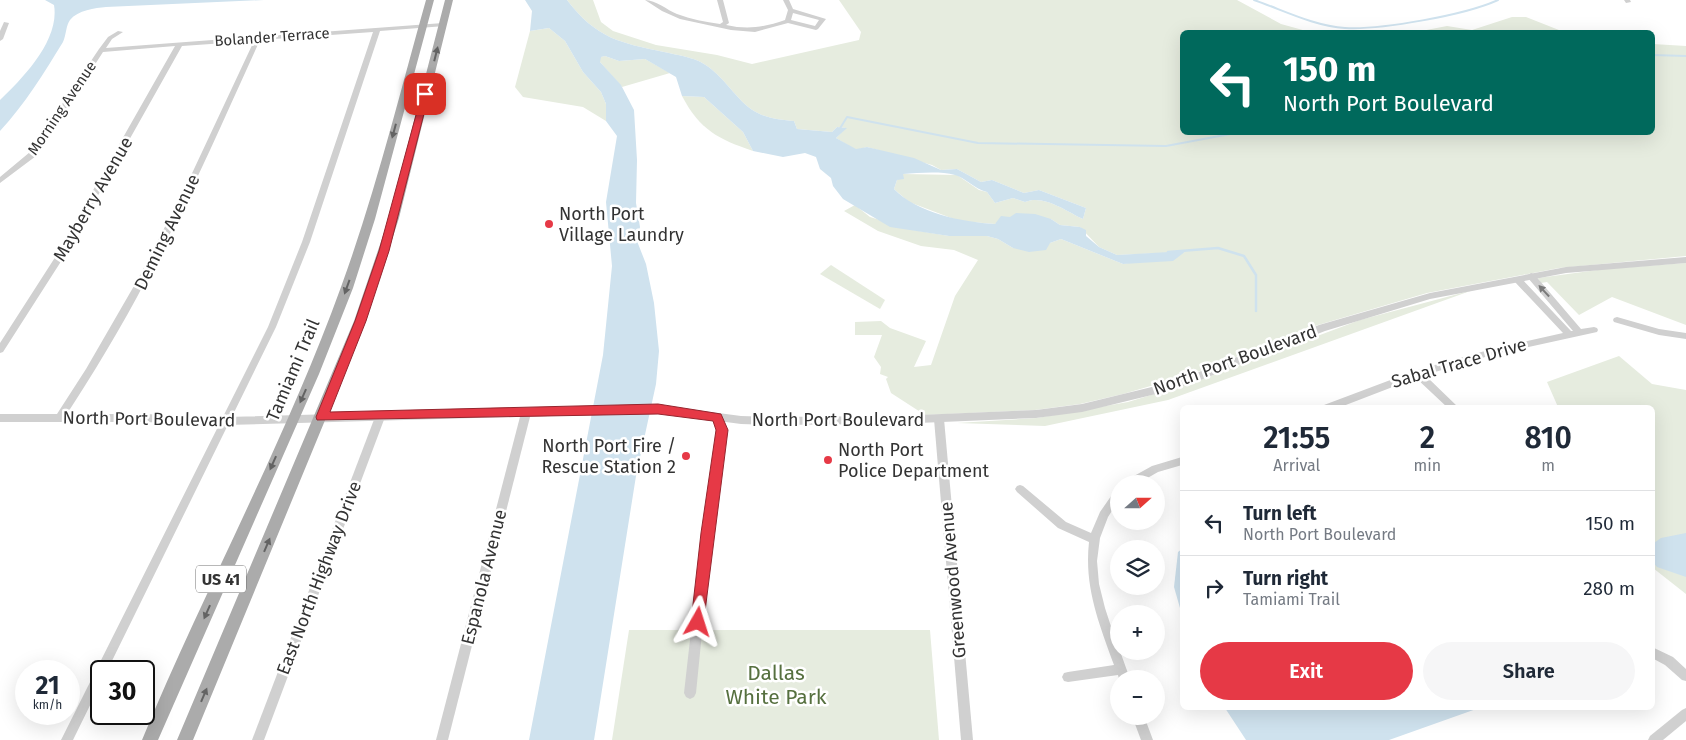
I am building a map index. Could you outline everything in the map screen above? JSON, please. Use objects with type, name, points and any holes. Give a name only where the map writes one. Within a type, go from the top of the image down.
[{"type":"main road","name":"Tamiami Trail","points":[[150,740],[331,330],[360,252],[430,0]]},
{"type":"main road","name":"US 41","points":[[185,740],[322,417],[360,321],[384,251],[448,0]]},
{"type":"street","points":[[648,0],[674,13],[706,24],[744,32],[761,30],[788,21],[816,28],[824,19],[791,10]]},
{"type":"street","points":[[720,0],[726,23],[721,26]]},
{"type":"street","points":[[786,0],[791,10],[788,21]]},
{"type":"street","points":[[0,38],[6,23]]},
{"type":"street","name":"Bolander Terrace","points":[[101,50],[443,25]]},
{"type":"street","name":"Tamiami Trail","points":[[67,740],[272,327],[306,242],[377,30]]},
{"type":"street","name":"Morning Avenue","points":[[0,181],[33,154],[101,50],[110,38],[120,32]]},
{"type":"street","name":"Deming Avenue","points":[[60,417],[108,344],[154,261],[258,38]]},
{"type":"street","name":"Mayberry Avenue","points":[[0,350],[57,261],[180,44]]},
{"type":"street","name":"North Port Boulevard","points":[[0,418],[60,417],[226,421],[658,409],[716,417],[769,421],[939,419],[1036,414],[1126,398],[1194,378],[1357,317],[1430,296],[1566,270],[1686,260]]},
{"type":"street","points":[[1531,276],[1579,332]]},
{"type":"street","points":[[1517,279],[1569,334]]},
{"type":"street","points":[[1549,313],[1561,311]]},
{"type":"street","points":[[1618,320],[1659,332],[1686,336]]},
{"type":"street","name":"Sabal Trace Drive","points":[[1335,405],[1417,373],[1503,348],[1594,330]]},
{"type":"street","points":[[1417,373],[1452,405]]},
{"type":"street","name":"Espanola Avenue","points":[[442,740],[526,413]]},
{"type":"street","name":"East North Highway Drive","points":[[258,740],[380,417]]},
{"type":"street","points":[[690,693],[707,533],[722,430],[716,417]]},
{"type":"street","name":"Greenwood Avenue","points":[[939,419],[967,740]]},
{"type":"street","points":[[1144,475],[1155,469],[1180,462]]},
{"type":"street","points":[[1020,489],[1062,524],[1092,539]]},
{"type":"street","points":[[1110,503],[1092,539],[1090,560],[1095,595],[1122,670]]},
{"type":"street","points":[[1655,654],[1668,661],[1686,676]]},
{"type":"street","points":[[1068,677],[1110,675]]},
{"type":"street","points":[[1654,740],[1686,714]]},
{"type":"street","points":[[1141,725],[1147,740]]},
{"type":"green space","points":[[567,0],[593,0],[601,22],[613,31],[656,45],[717,55],[752,64],[859,40],[861,32],[839,0],[1237,0],[1281,24],[1303,30],[1180,30],[1180,135],[1655,135],[1655,44],[1686,46],[1686,256],[1559,268],[1427,293],[1318,325],[1192,374],[1080,404],[1035,410],[925,415],[891,393],[886,379],[888,377],[880,374],[881,367],[874,357],[882,335],[855,335],[855,322],[881,321],[890,328],[926,341],[914,367],[931,365],[955,296],[978,260],[954,250],[921,246],[878,231],[844,211],[855,205],[870,217],[913,230],[949,236],[987,236],[998,239],[1013,248],[1050,243],[1061,239],[1123,264],[1185,252],[1117,255],[1099,247],[1080,227],[1060,225],[1051,219],[1010,217],[995,224],[959,221],[909,202],[894,189],[897,180],[903,174],[957,175],[979,190],[987,192],[995,203],[1013,198],[1025,202],[1039,200],[1054,204],[1083,219],[1086,208],[1039,190],[1024,193],[992,180],[981,182],[957,169],[941,170],[932,165],[867,147],[856,150],[836,138],[846,128],[837,127],[832,132],[797,129],[794,121],[768,117],[748,107],[718,75],[700,62],[685,56],[622,42],[599,31],[578,13]]},
{"type":"green space","points":[[1512,17],[1526,17],[1559,30],[1472,30]]},
{"type":"green space","points":[[1447,26],[1472,30],[1426,30]]},
{"type":"green space","points":[[549,28],[565,41],[583,72],[601,92],[606,104],[606,121],[583,107],[523,97],[515,87],[530,31]]},
{"type":"green space","points":[[605,56],[619,61],[645,59],[670,73],[622,87],[600,62],[600,57]]},
{"type":"green space","points":[[682,96],[704,97],[743,132],[753,151],[711,132],[696,117]]},
{"type":"green space","points":[[1686,263],[1686,325],[1612,297],[1579,315],[1547,282],[1541,283],[1538,278],[1605,269]]},
{"type":"green space","points":[[831,265],[885,300],[880,309],[820,274]]},
{"type":"green space","points":[[1473,290],[1168,400],[1045,426],[957,423],[1037,418],[1128,402],[1197,381],[1360,320]]},
{"type":"green space","points":[[1619,356],[1652,384],[1686,390],[1686,594],[1655,570],[1655,405],[1557,405],[1547,382]]},
{"type":"green space","name":"Dallas White Park","points":[[629,630],[930,630],[939,740],[612,740]]},
{"type":"water","points":[[45,0],[264,0],[106,7],[87,10],[77,14],[70,20],[63,42],[41,77],[18,110],[0,131],[0,100],[29,70],[46,45],[51,32],[54,5]]},
{"type":"water","points":[[525,0],[567,0],[588,23],[610,37],[622,42],[685,56],[700,62],[718,75],[748,107],[768,117],[794,121],[797,129],[832,132],[837,127],[847,128],[836,138],[856,149],[867,147],[914,158],[941,170],[957,169],[981,182],[992,180],[1024,193],[1039,190],[1086,208],[1083,219],[1054,204],[1039,200],[1025,202],[1013,198],[995,203],[987,192],[955,175],[936,173],[903,174],[904,179],[897,180],[894,189],[927,210],[969,221],[995,224],[1001,216],[1010,217],[1016,213],[1035,214],[1051,219],[1060,225],[1080,227],[1086,230],[1086,236],[1099,247],[1117,255],[1186,251],[1173,261],[1123,264],[1061,239],[1050,243],[1046,250],[1029,252],[1013,248],[998,239],[987,236],[949,236],[890,227],[843,199],[833,186],[831,178],[820,169],[816,157],[805,153],[783,157],[753,151],[743,132],[704,97],[682,96],[676,77],[645,59],[619,61],[605,56],[601,57],[600,62],[621,85],[634,110],[637,160],[636,203],[640,227],[637,241],[646,264],[654,303],[659,351],[656,384],[636,476],[594,740],[529,740],[603,355],[612,266],[606,202],[617,136],[606,121],[606,104],[601,92],[583,72],[565,41],[549,28],[530,31],[532,11]]},
{"type":"water","points":[[1686,533],[1686,577],[1657,567],[1655,564],[1655,542],[1661,538]]},
{"type":"water","points":[[1180,550],[1180,608],[1174,587],[1178,552]]},
{"type":"water","points":[[1226,710],[1473,710],[1389,740],[1246,740]]},
{"type":"waterway","points":[[1254,0],[1310,21],[1345,28],[1379,27],[1445,16],[1498,0]]},
{"type":"waterway","points":[[1655,55],[1686,56]]},
{"type":"waterway","points":[[839,130],[847,117],[978,143],[1166,146],[1225,135]]},
{"type":"waterway","points":[[1168,252],[1218,248],[1244,256],[1256,275],[1256,311]]},
{"type":"place","name":"North Port Village Laundry","points":[[549,224]]},
{"type":"place","name":"North Port Fire / Rescue Station 2","points":[[686,456]]},
{"type":"place","name":"North Port Police Department","points":[[828,460]]},
{"type":"route","points":[[425,94],[384,251],[360,321],[322,417],[658,409],[716,417],[722,430],[707,533],[698,622]]}]
